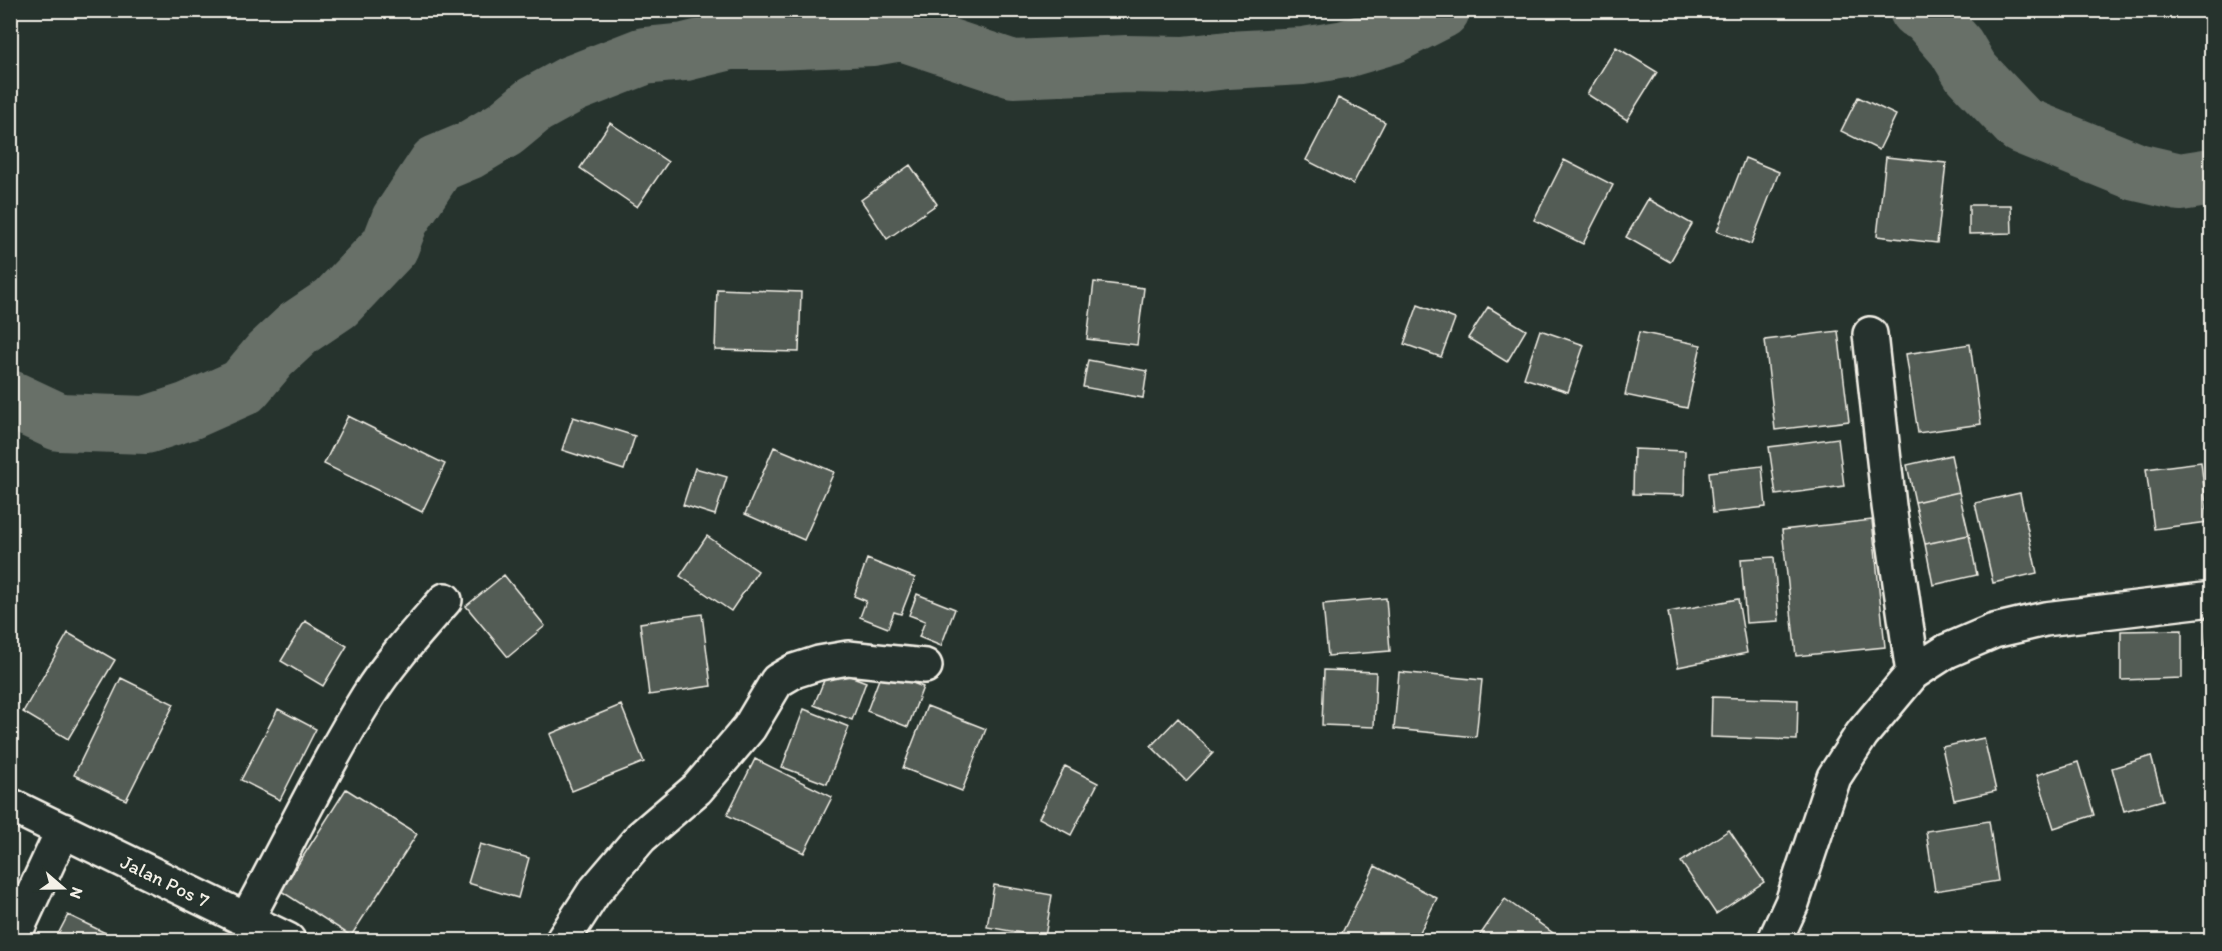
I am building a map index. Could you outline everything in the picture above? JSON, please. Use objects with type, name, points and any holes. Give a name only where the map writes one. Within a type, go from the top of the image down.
[{"type":"street","points":[[1870,334],[1889,506],[1913,673]]},
{"type":"street","points":[[1775,940],[1792,903],[1834,777],[1862,734],[1913,673],[1947,651],[1994,631],[2045,619],[2211,598]]},
{"type":"street","points":[[265,932],[335,752],[369,694],[405,645],[445,600]]},
{"type":"street","points":[[563,940],[594,892],[641,837],[697,789],[749,728],[777,681],[794,671],[819,663],[848,658],[925,666]]},
{"type":"street","name":"Jalan Pos 7","points":[[10,805],[265,932]]},
{"type":"street","points":[[12,940],[63,830]]},
{"type":"building","points":[[1616,47],[1657,72],[1627,120],[1587,94]]},
{"type":"building","points":[[1858,97],[1896,115],[1879,150],[1841,131]]},
{"type":"building","points":[[1338,98],[1385,122],[1353,184],[1306,160]]},
{"type":"building","points":[[610,123],[668,162],[637,207],[580,168]]},
{"type":"building","points":[[1886,157],[1946,163],[1937,243],[1877,236]]},
{"type":"building","points":[[1745,158],[1779,172],[1751,244],[1717,231]]},
{"type":"building","points":[[1564,160],[1613,185],[1583,244],[1534,220]]},
{"type":"building","points":[[910,165],[937,204],[887,239],[861,200]]},
{"type":"building","points":[[1648,199],[1692,224],[1670,262],[1626,237]]},
{"type":"building","points":[[1969,205],[2011,205],[2012,233],[1969,234]]},
{"type":"building","points":[[1094,282],[1144,288],[1137,345],[1087,339]]},
{"type":"building","points":[[717,289],[801,292],[799,352],[715,350]]},
{"type":"building","points":[[1418,305],[1455,319],[1441,357],[1404,344]]},
{"type":"building","points":[[1488,307],[1526,330],[1507,362],[1468,338]]},
{"type":"building","points":[[1540,330],[1584,345],[1568,392],[1524,378]]},
{"type":"building","points":[[1838,331],[1849,421],[1775,430],[1765,340]]},
{"type":"building","points":[[1639,332],[1701,345],[1687,408],[1625,395]]},
{"type":"building","points":[[1970,344],[1981,424],[1918,433],[1906,354]]},
{"type":"building","points":[[1088,360],[1147,371],[1143,398],[1083,387]]},
{"type":"building","points":[[348,416],[445,464],[422,512],[324,464]]},
{"type":"building","points":[[573,417],[635,436],[624,470],[562,450]]},
{"type":"building","points":[[1838,438],[1844,486],[1776,495],[1769,447]]},
{"type":"building","points":[[774,447],[834,472],[804,540],[745,514]]},
{"type":"building","points":[[1634,449],[1685,451],[1684,495],[1633,494]]},
{"type":"building","points":[[1951,455],[1959,492],[1915,502],[1907,465]]},
{"type":"building","points":[[2201,462],[2208,522],[2154,529],[2146,469]]},
{"type":"building","points":[[1762,466],[1766,507],[1713,513],[1709,472]]},
{"type":"building","points":[[695,468],[727,477],[715,515],[683,505]]},
{"type":"building","points":[[1959,492],[1969,535],[1925,544],[1915,502]]},
{"type":"building","points":[[2020,493],[2037,573],[1993,583],[1975,503]]},
{"type":"building","points":[[1872,520],[1885,647],[1796,656],[1782,530]]},
{"type":"building","points":[[1969,535],[1977,575],[1933,585],[1925,544]]},
{"type":"building","points":[[707,536],[758,571],[731,611],[680,576]]},
{"type":"building","points":[[1774,557],[1779,621],[1746,623],[1741,559]]},
{"type":"building","points":[[867,559],[915,578],[901,614],[894,612],[888,628],[860,617],[866,601],[854,596]]},
{"type":"building","points":[[504,575],[545,626],[508,657],[466,606]]},
{"type":"building","points":[[917,594],[955,609],[941,646],[919,637],[925,621],[909,615]]},
{"type":"building","points":[[1386,598],[1390,651],[1328,656],[1323,604]]},
{"type":"building","points":[[1738,599],[1747,653],[1678,667],[1668,612]]},
{"type":"building","points":[[2210,611],[2212,612],[2212,662],[2204,661]]},
{"type":"building","points":[[702,614],[711,686],[649,695],[640,623]]},
{"type":"building","points":[[305,621],[347,646],[323,686],[281,661]]},
{"type":"building","points":[[2182,630],[2182,678],[2121,680],[2121,631]]},
{"type":"building","points":[[68,633],[115,660],[68,739],[23,712]]},
{"type":"building","points":[[829,668],[866,682],[852,720],[814,705]]},
{"type":"building","points":[[1324,670],[1376,672],[1374,727],[1322,725]]},
{"type":"building","points":[[882,671],[923,687],[908,727],[867,711]]},
{"type":"building","points":[[1399,672],[1482,680],[1476,737],[1394,729]]},
{"type":"building","points":[[121,678],[174,704],[126,800],[74,775]]},
{"type":"building","points":[[1712,697],[1798,700],[1797,740],[1711,737]]},
{"type":"building","points":[[621,705],[644,762],[572,791],[550,734]]},
{"type":"building","points":[[927,706],[986,729],[962,791],[903,768]]},
{"type":"building","points":[[278,709],[316,729],[280,800],[241,780]]},
{"type":"building","points":[[804,709],[849,727],[827,784],[782,767]]},
{"type":"building","points":[[1178,718],[1213,753],[1186,781],[1151,746]]},
{"type":"building","points":[[1984,738],[1996,791],[1954,800],[1942,747]]},
{"type":"building","points":[[2151,756],[2163,800],[2124,811],[2112,768]]},
{"type":"building","points":[[755,759],[832,797],[804,853],[727,815]]},
{"type":"building","points":[[2078,762],[2094,815],[2054,828],[2037,775]]},
{"type":"building","points":[[1065,766],[1098,783],[1071,835],[1039,818]]},
{"type":"building","points":[[346,789],[417,834],[351,936],[281,891]]},
{"type":"building","points":[[1989,821],[1998,881],[1935,891],[1926,831]]},
{"type":"building","points":[[1729,830],[1764,882],[1716,914],[1681,862]]},
{"type":"building","points":[[480,844],[529,858],[518,898],[468,883]]},
{"type":"building","points":[[1375,866],[1437,898],[1416,940],[1351,940],[1341,935]]},
{"type":"building","points":[[994,885],[1052,895],[1045,937],[987,927]]},
{"type":"building","points":[[1505,899],[1553,933],[1548,940],[1487,940],[1480,935]]},
{"type":"building","points":[[68,915],[120,940],[55,940]]},
{"type":"building","points":[[2212,931],[2212,940],[2192,939]]},
{"type":"waterway","points":[[10,399],[59,422],[146,425],[189,411],[243,387],[270,355],[299,328],[336,303],[390,246],[400,220],[437,164],[468,151],[505,129],[534,105],[572,84],[644,56],[685,52],[730,41],[873,37],[902,32],[1013,69],[1127,64],[1183,65],[1303,56],[1345,49],[1392,35],[1441,10]]},
{"type":"waterway","points":[[1918,10],[1927,14],[1956,47],[1971,72],[2021,125],[2137,172],[2180,182],[2212,177]]}]
